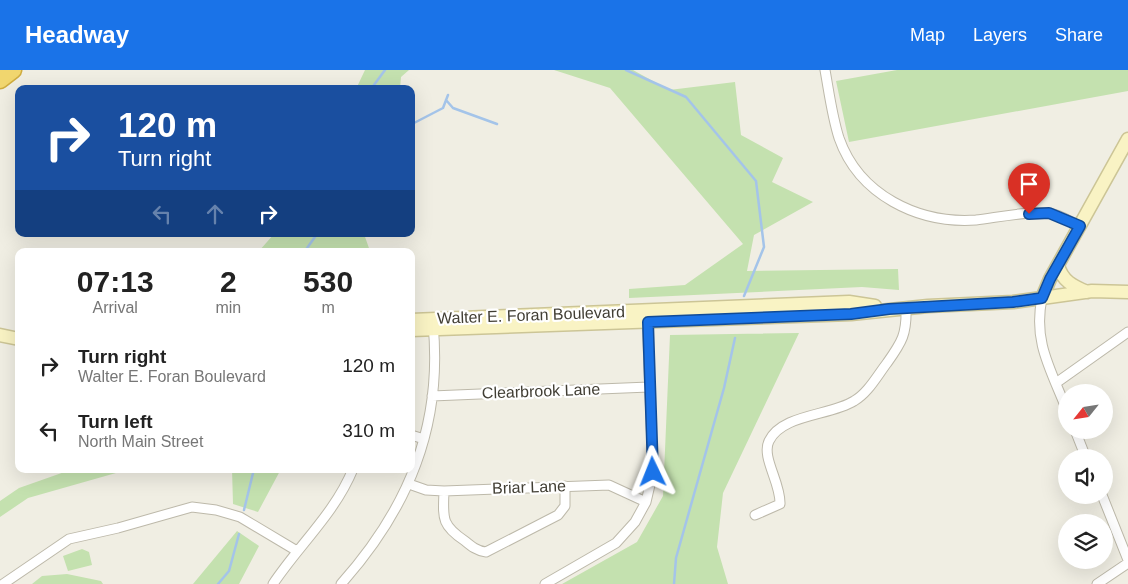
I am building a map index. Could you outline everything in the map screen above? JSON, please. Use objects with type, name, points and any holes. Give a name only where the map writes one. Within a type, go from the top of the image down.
[{"type":"highway","points":[[0,80],[13,70]]},
{"type":"street","points":[[825,70],[839,137],[847,154],[860,174],[891,201],[916,213],[941,219],[968,220],[1049,213],[1080,226]]},
{"type":"street","points":[[1058,388],[1041,346],[1038,332],[1038,318],[1042,298],[1058,265],[1128,139]]},
{"type":"street","points":[[1058,265],[1061,275],[1067,282],[1087,292]]},
{"type":"street","name":"Walter E. Foran Boulevard","points":[[415,321],[432,324],[647,316],[851,314],[889,309],[1013,302],[1087,292],[1128,292]]},
{"type":"street","points":[[755,515],[780,504],[780,491],[767,458],[768,443],[775,432],[785,425],[849,404],[860,396],[900,345],[906,330],[906,308]]},
{"type":"street","points":[[544,584],[616,543],[635,522],[646,502],[653,472],[647,316]]},
{"type":"street","points":[[415,466],[424,440],[432,396],[432,324]]},
{"type":"street","name":"Walter E. Foran Boulevard","points":[[415,329],[432,324]]},
{"type":"street","points":[[1056,383],[1128,332]]},
{"type":"street","points":[[0,335],[15,338]]},
{"type":"street","name":"Clearbrook Lane","points":[[432,396],[649,387]]},
{"type":"street","points":[[415,437],[424,440]]},
{"type":"street","points":[[273,584],[330,510],[351,473]]},
{"type":"street","points":[[342,584],[384,530],[409,484],[413,473]]},
{"type":"street","name":"Briar Lane","points":[[409,484],[426,490],[444,491],[609,485],[646,502]]},
{"type":"street","points":[[444,491],[443,514],[447,527],[476,549],[486,552],[558,515],[565,506],[565,486]]},
{"type":"street","points":[[1097,584],[1128,561],[1106,504]]},
{"type":"street","points":[[3,584],[69,540],[192,507],[216,510],[240,517],[297,551]]},
{"type":"green space","points":[[365,70],[409,70],[401,77],[400,85],[358,85]]},
{"type":"green space","points":[[554,70],[633,70],[669,90],[735,82],[741,135],[783,158],[772,182],[813,202],[754,235],[747,271],[898,269],[899,290],[862,287],[629,298],[629,289],[685,285],[743,244],[610,88]]},
{"type":"green space","points":[[897,70],[1128,70],[1128,91],[849,142],[836,81]]},
{"type":"green space","points":[[271,237],[365,237],[369,248],[262,248]]},
{"type":"green space","points":[[799,333],[723,493],[717,547],[728,584],[562,584],[637,542],[663,496],[670,335]]},
{"type":"green space","points":[[62,473],[116,473],[28,498],[0,517],[0,501],[19,488]]},
{"type":"green space","points":[[232,473],[279,473],[258,512],[233,504]]},
{"type":"green space","points":[[237,531],[259,546],[239,584],[193,584]]},
{"type":"green space","points":[[82,549],[89,552],[92,565],[68,571],[63,556]]},
{"type":"green space","points":[[67,574],[101,581],[103,584],[32,584],[42,576]]},
{"type":"waterway","points":[[374,85],[385,70]]},
{"type":"waterway","points":[[626,70],[686,97],[756,181],[764,247],[744,296]]},
{"type":"waterway","points":[[415,122],[443,108],[448,95]]},
{"type":"waterway","points":[[446,100],[453,108],[497,124]]},
{"type":"waterway","points":[[307,248],[315,237]]},
{"type":"waterway","points":[[674,584],[676,558],[724,388],[735,338]]},
{"type":"waterway","points":[[244,510],[253,473]]},
{"type":"waterway","points":[[218,584],[229,571],[239,534]]},
{"type":"route","points":[[653,472],[648,322],[851,314],[889,309],[1013,302],[1042,298],[1050,279],[1080,226],[1049,213],[1029,214]]}]
